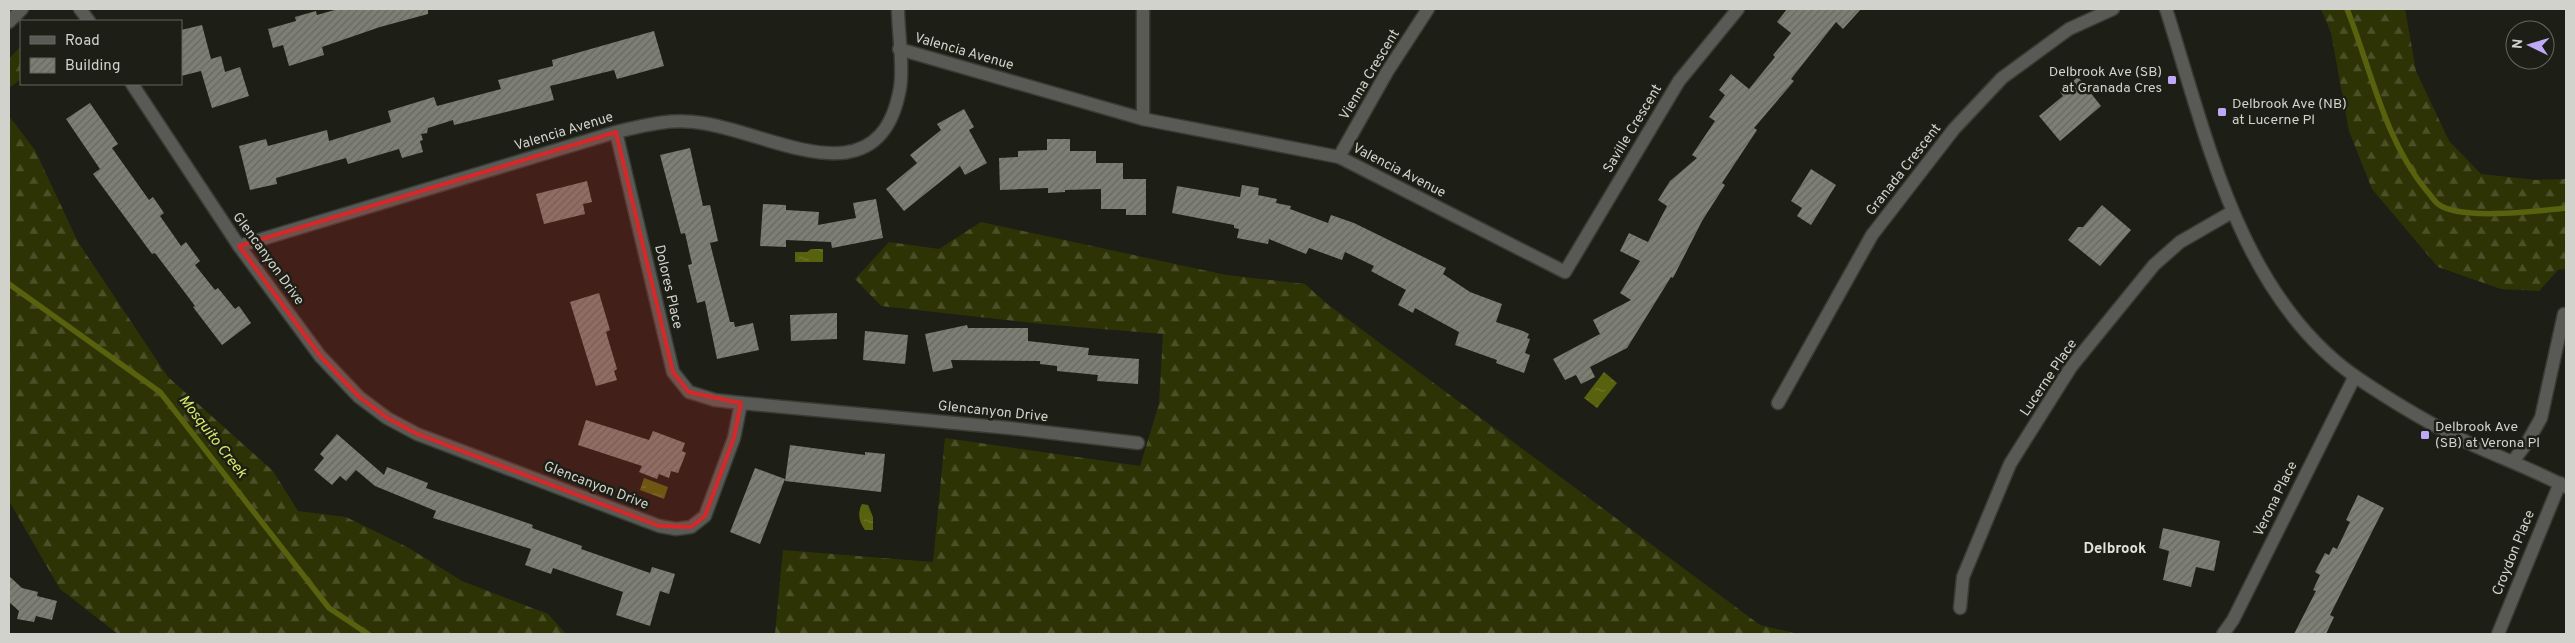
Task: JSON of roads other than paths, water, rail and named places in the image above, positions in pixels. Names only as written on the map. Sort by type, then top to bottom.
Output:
[{"type":"street","points":[[9,22],[22,9]]},
{"type":"street","points":[[80,9],[88,20]]},
{"type":"street","points":[[898,9],[899,48]]},
{"type":"street","points":[[1143,9],[1143,119]]},
{"type":"street","name":"Vienna Crescent","points":[[1339,157],[1387,72],[1428,9]]},
{"type":"street","name":"Saville Crescent","points":[[1565,272],[1679,81],[1738,9]]},
{"type":"street","name":"Granada Crescent","points":[[1778,403],[1872,235],[1954,129],[2002,78],[2069,29],[2113,9]]},
{"type":"street","points":[[2166,9],[2232,212],[2255,260],[2282,302],[2317,344],[2355,376],[2424,419],[2473,445],[2513,461],[2563,485]]},
{"type":"street","name":"Valencia Avenue","points":[[239,246],[616,132],[663,121],[702,123],[839,155],[863,149],[880,137],[893,114],[900,87],[899,48],[1143,119],[1339,157],[1565,272]]},
{"type":"street","name":"Glencanyon Drive","points":[[133,85],[239,246],[320,356],[359,397],[387,418],[417,434],[659,526],[676,529],[691,527],[705,516],[734,438],[741,402],[1009,428],[1138,444]]},
{"type":"street","name":"Dolores Place","points":[[616,132],[672,372],[689,392],[715,400],[741,402]]},
{"type":"street","name":"Lucerne Place","points":[[1960,608],[1963,577],[2010,464],[2071,367],[2154,265],[2180,242],[2232,212]]},
{"type":"street","points":[[2513,461],[2528,443],[2541,418],[2564,314]]},
{"type":"street","name":"Verona Place","points":[[2223,634],[2233,620],[2355,376]]},
{"type":"street","name":"Croydon Place","points":[[2498,634],[2563,485]]},
{"type":"water","points":[[811,249],[823,249],[823,262],[795,262],[795,252],[807,252]]},
{"type":"water","points":[[1604,372],[1617,383],[1597,408],[1584,398]]},
{"type":"water","points":[[644,478],[668,487],[664,499],[640,490]]},
{"type":"water","points":[[862,504],[868,505],[873,517],[873,530],[865,530],[861,524],[859,514]]},
{"type":"waterway","points":[[2347,9],[2380,103],[2399,149],[2426,190],[2438,204],[2449,209],[2481,214],[2519,213],[2566,208]]},
{"type":"waterway","name":"Mosquito Creek","points":[[9,284],[160,392],[329,608],[368,634]]},
{"type":"place","name":"Delbrook Ave (SB) at Granada Cres","points":[[2172,80]]},
{"type":"place","name":"Delbrook Ave (NB) at Lucerne Pl","points":[[2222,112]]},
{"type":"place","name":"Delbrook Ave (SB) at Verona Pl","points":[[2425,435]]},
{"type":"district","name":"Delbrook","points":[[2115,549]]}]
